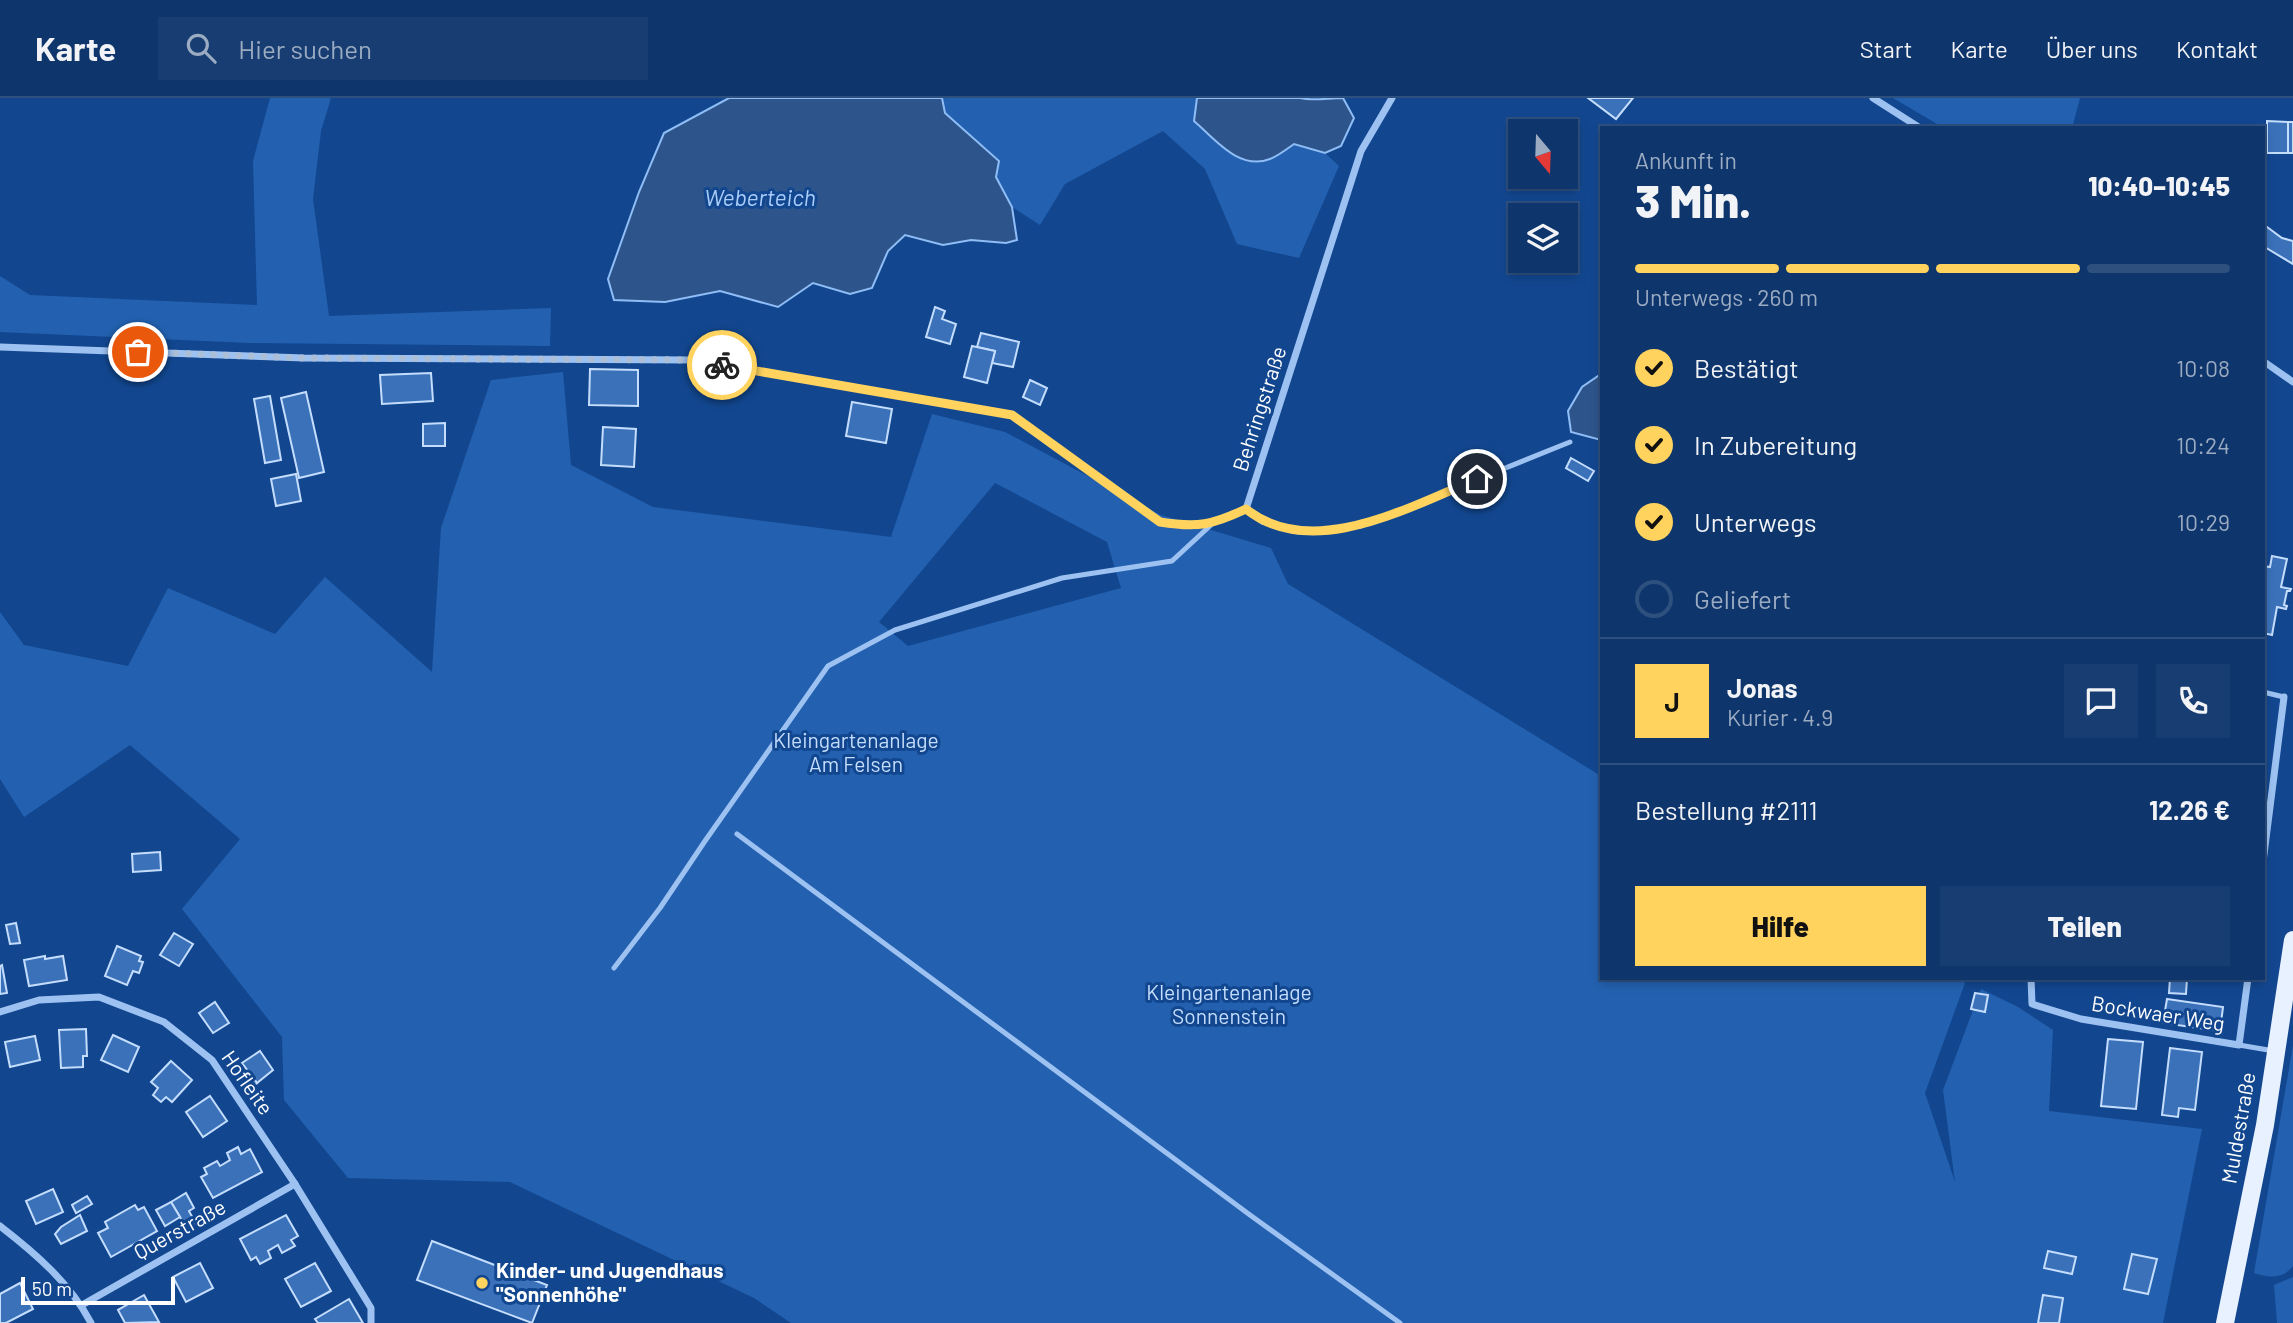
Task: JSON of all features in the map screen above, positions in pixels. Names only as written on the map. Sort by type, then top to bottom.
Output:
[{"type":"main road","name":"Muldestraße","points":[[2225,1323],[2265,1125],[2293,940]]},
{"type":"street","name":"Behringstraße","points":[[1246,509],[1361,151],[1392,98]]},
{"type":"street","points":[[1873,98],[1917,126]]},
{"type":"street","points":[[0,347],[303,358],[694,360],[1012,415],[1160,522],[1177,525],[1212,524],[1246,509]]},
{"type":"street","points":[[2265,362],[2293,382]]},
{"type":"street","points":[[2265,846],[2284,697]]},
{"type":"street","name":"Bockwaer Weg","points":[[2031,980],[2032,1004],[2081,1019],[2149,1032],[2217,1039],[2239,1045],[2248,980]]},
{"type":"street","name":"Hofleite","points":[[0,1012],[39,1000],[99,997],[164,1022],[212,1060],[295,1184],[371,1308],[371,1323]]},
{"type":"street","name":"Querstraße","points":[[82,1305],[295,1184]]},
{"type":"street","points":[[0,1226],[37,1255],[82,1305],[91,1323]]},
{"type":"lane","points":[[1246,509],[1262,522],[1298,532],[1361,526],[1570,442]]},
{"type":"lane","points":[[614,968],[660,908],[828,666],[895,630],[1062,578],[1172,561],[1212,524]]},
{"type":"lane","points":[[2265,692],[2284,697]]},
{"type":"lane","points":[[737,834],[1400,1323]]},
{"type":"lane","points":[[2239,1045],[2276,1051]]},
{"type":"green space","points":[[270,98],[331,98],[321,131],[313,199],[329,316],[551,308],[550,346],[251,343],[0,332],[0,276],[30,295],[257,305],[253,161]]},
{"type":"green space","points":[[942,98],[1197,98],[1194,121],[1238,157],[1259,162],[1270,159],[1294,144],[1325,153],[1339,166],[1299,258],[1237,244],[1205,169],[1163,131],[1065,184],[1040,225],[1012,207],[968,134],[945,113]]},
{"type":"green space","points":[[1893,98],[2080,98],[2073,126],[1941,126]]},
{"type":"green space","points":[[563,372],[571,465],[653,507],[891,537],[932,414],[1005,432],[1161,515],[1271,548],[1288,584],[1600,775],[1600,980],[1958,980],[1965,983],[1925,1093],[1955,1182],[1943,1090],[1981,989],[2018,1007],[2053,1030],[2049,1111],[2202,1129],[2163,1323],[791,1323],[754,1298],[510,1182],[348,1178],[284,1100],[282,1037],[182,909],[240,839],[130,745],[24,817],[0,779],[0,612],[24,645],[128,666],[168,588],[275,634],[325,577],[432,672],[441,528],[491,380]],"holes":[[[995,483],[1107,542],[1121,588],[908,646],[879,622]]]},
{"type":"green space","points":[[2293,1045],[2293,1266],[2280,1275],[2265,1276],[2254,1273]]},
{"type":"green space","points":[[2293,1277],[2293,1323],[2277,1323],[2274,1285]]},
{"type":"water","name":"Weberteich","points":[[729,98],[942,98],[945,113],[999,161],[996,177],[1012,207],[1017,240],[1006,243],[971,240],[943,245],[905,235],[888,251],[872,288],[850,294],[813,283],[778,307],[720,291],[665,302],[614,300],[608,279],[639,192],[664,133]]},
{"type":"water","points":[[1197,98],[1343,98],[1354,118],[1341,146],[1325,153],[1294,144],[1270,159],[1248,161],[1228,151],[1194,121]]},
{"type":"water","points":[[1600,375],[1600,440],[1571,432],[1568,411],[1582,387]]},
{"type":"building","points":[[1588,98],[1633,98],[1616,119]]},
{"type":"building","points":[[2267,121],[2288,122],[2288,153],[2267,153]]},
{"type":"building","points":[[2288,122],[2293,122],[2293,153],[2288,153]]},
{"type":"building","points":[[2265,225],[2282,238],[2293,241],[2293,264],[2265,247]]},
{"type":"building","points":[[935,307],[945,311],[942,319],[956,324],[950,344],[926,337]]},
{"type":"building","points":[[981,333],[1019,342],[1013,367],[992,363],[995,351],[977,347]]},
{"type":"building","points":[[972,346],[995,351],[987,383],[964,377]]},
{"type":"building","points":[[590,369],[638,370],[638,406],[589,405]]},
{"type":"building","points":[[431,373],[433,401],[382,404],[380,375]]},
{"type":"building","points":[[1030,380],[1047,388],[1040,405],[1023,397]]},
{"type":"building","points":[[306,392],[324,472],[299,478],[281,398]]},
{"type":"building","points":[[270,396],[281,460],[265,463],[254,399]]},
{"type":"building","points":[[852,402],[892,409],[886,443],[846,436]]},
{"type":"building","points":[[445,423],[445,446],[423,446],[423,424]]},
{"type":"building","points":[[603,427],[636,429],[634,467],[601,465]]},
{"type":"building","points":[[1571,458],[1594,471],[1588,481],[1566,468]]},
{"type":"building","points":[[296,474],[301,501],[276,506],[271,479]]},
{"type":"building","points":[[2272,556],[2287,559],[2281,587],[2291,589],[2287,591],[2284,605],[2287,606],[2286,609],[2277,607],[2272,635],[2265,633],[2265,566],[2270,567]]},
{"type":"building","points":[[160,852],[161,870],[133,872],[132,854]]},
{"type":"building","points":[[16,923],[20,943],[10,944],[6,925]]},
{"type":"building","points":[[174,933],[193,944],[179,966],[160,955]]},
{"type":"building","points":[[117,946],[141,956],[139,961],[143,962],[139,973],[133,971],[127,985],[105,976]]},
{"type":"building","points":[[45,956],[45,959],[63,956],[67,980],[29,986],[24,960]]},
{"type":"building","points":[[2,965],[7,993],[0,994],[0,966]]},
{"type":"building","points":[[2170,980],[2187,980],[2186,994],[2169,993]]},
{"type":"building","points":[[1975,993],[1988,995],[1985,1012],[1971,1009]]},
{"type":"building","points":[[2167,999],[2223,1007],[2220,1031],[2163,1023]]},
{"type":"building","points":[[215,1002],[229,1023],[213,1033],[199,1013]]},
{"type":"building","points":[[86,1029],[87,1056],[83,1056],[83,1067],[61,1068],[59,1030]]},
{"type":"building","points":[[113,1035],[139,1047],[128,1072],[101,1060]]},
{"type":"building","points":[[35,1036],[40,1060],[10,1067],[5,1042]]},
{"type":"building","points":[[2108,1039],[2143,1042],[2136,1109],[2101,1106]]},
{"type":"building","points":[[2170,1048],[2202,1052],[2195,1110],[2179,1108],[2178,1117],[2162,1115]]},
{"type":"building","points":[[260,1051],[273,1070],[257,1083],[242,1063]]},
{"type":"building","points":[[171,1061],[192,1080],[172,1102],[166,1097],[161,1102],[153,1095],[158,1088],[151,1082]]},
{"type":"building","points":[[249,1073],[257,1083],[246,1092],[237,1081]]},
{"type":"building","points":[[210,1096],[227,1121],[203,1137],[186,1112]]},
{"type":"building","points":[[238,1147],[241,1154],[250,1149],[262,1172],[213,1198],[201,1177],[207,1174],[204,1168],[217,1161],[220,1166],[230,1160],[227,1153]]},
{"type":"building","points":[[53,1189],[63,1212],[36,1224],[26,1201]]},
{"type":"building","points":[[186,1193],[194,1208],[189,1211],[196,1224],[187,1229],[171,1202]]},
{"type":"building","points":[[87,1196],[92,1204],[76,1213],[72,1205]]},
{"type":"building","points":[[171,1202],[180,1217],[165,1226],[156,1210]]},
{"type":"building","points":[[135,1205],[138,1210],[144,1207],[157,1231],[111,1257],[98,1233],[108,1228],[105,1222]]},
{"type":"building","points":[[80,1215],[87,1231],[61,1244],[55,1234]]},
{"type":"building","points":[[286,1215],[298,1236],[291,1240],[295,1246],[282,1253],[278,1245],[268,1251],[271,1258],[260,1264],[256,1257],[251,1260],[240,1239]]},
{"type":"building","name":"Kinder- und Jugendhaus \"Sonnenhöhe\"","points":[[432,1241],[547,1285],[532,1323],[417,1280]]},
{"type":"building","points":[[2048,1251],[2076,1257],[2072,1274],[2044,1268]]},
{"type":"building","points":[[2132,1254],[2157,1259],[2148,1294],[2124,1289]]},
{"type":"building","points":[[200,1263],[213,1288],[186,1302],[173,1277]]},
{"type":"building","points":[[315,1263],[331,1291],[301,1307],[285,1279]]},
{"type":"building","points":[[20,1283],[33,1309],[6,1323],[0,1323],[0,1294]]},
{"type":"building","points":[[144,1295],[159,1322],[125,1323],[118,1310]]},
{"type":"building","points":[[2043,1295],[2063,1298],[2059,1323],[2038,1323]]},
{"type":"building","points":[[349,1299],[363,1323],[318,1323],[315,1319]]},
{"type":"way so far","points":[[138,352],[303,358],[694,360],[722,365]]},
{"type":"place","name":"Kinder- und Jugendhaus \"Sonnenhöhe\"","points":[[482,1283]]},
{"type":"route","points":[[722,365],[1012,415],[1160,522],[1177,525],[1212,524],[1246,509],[1262,522],[1298,532],[1361,526],[1477,479]]},
{"type":"park label","name":"Kleingartenanlage Am Felsen","points":[[856,753]]},
{"type":"park label","name":"Kleingartenanlage Sonnenstein","points":[[1229,1005]]}]
